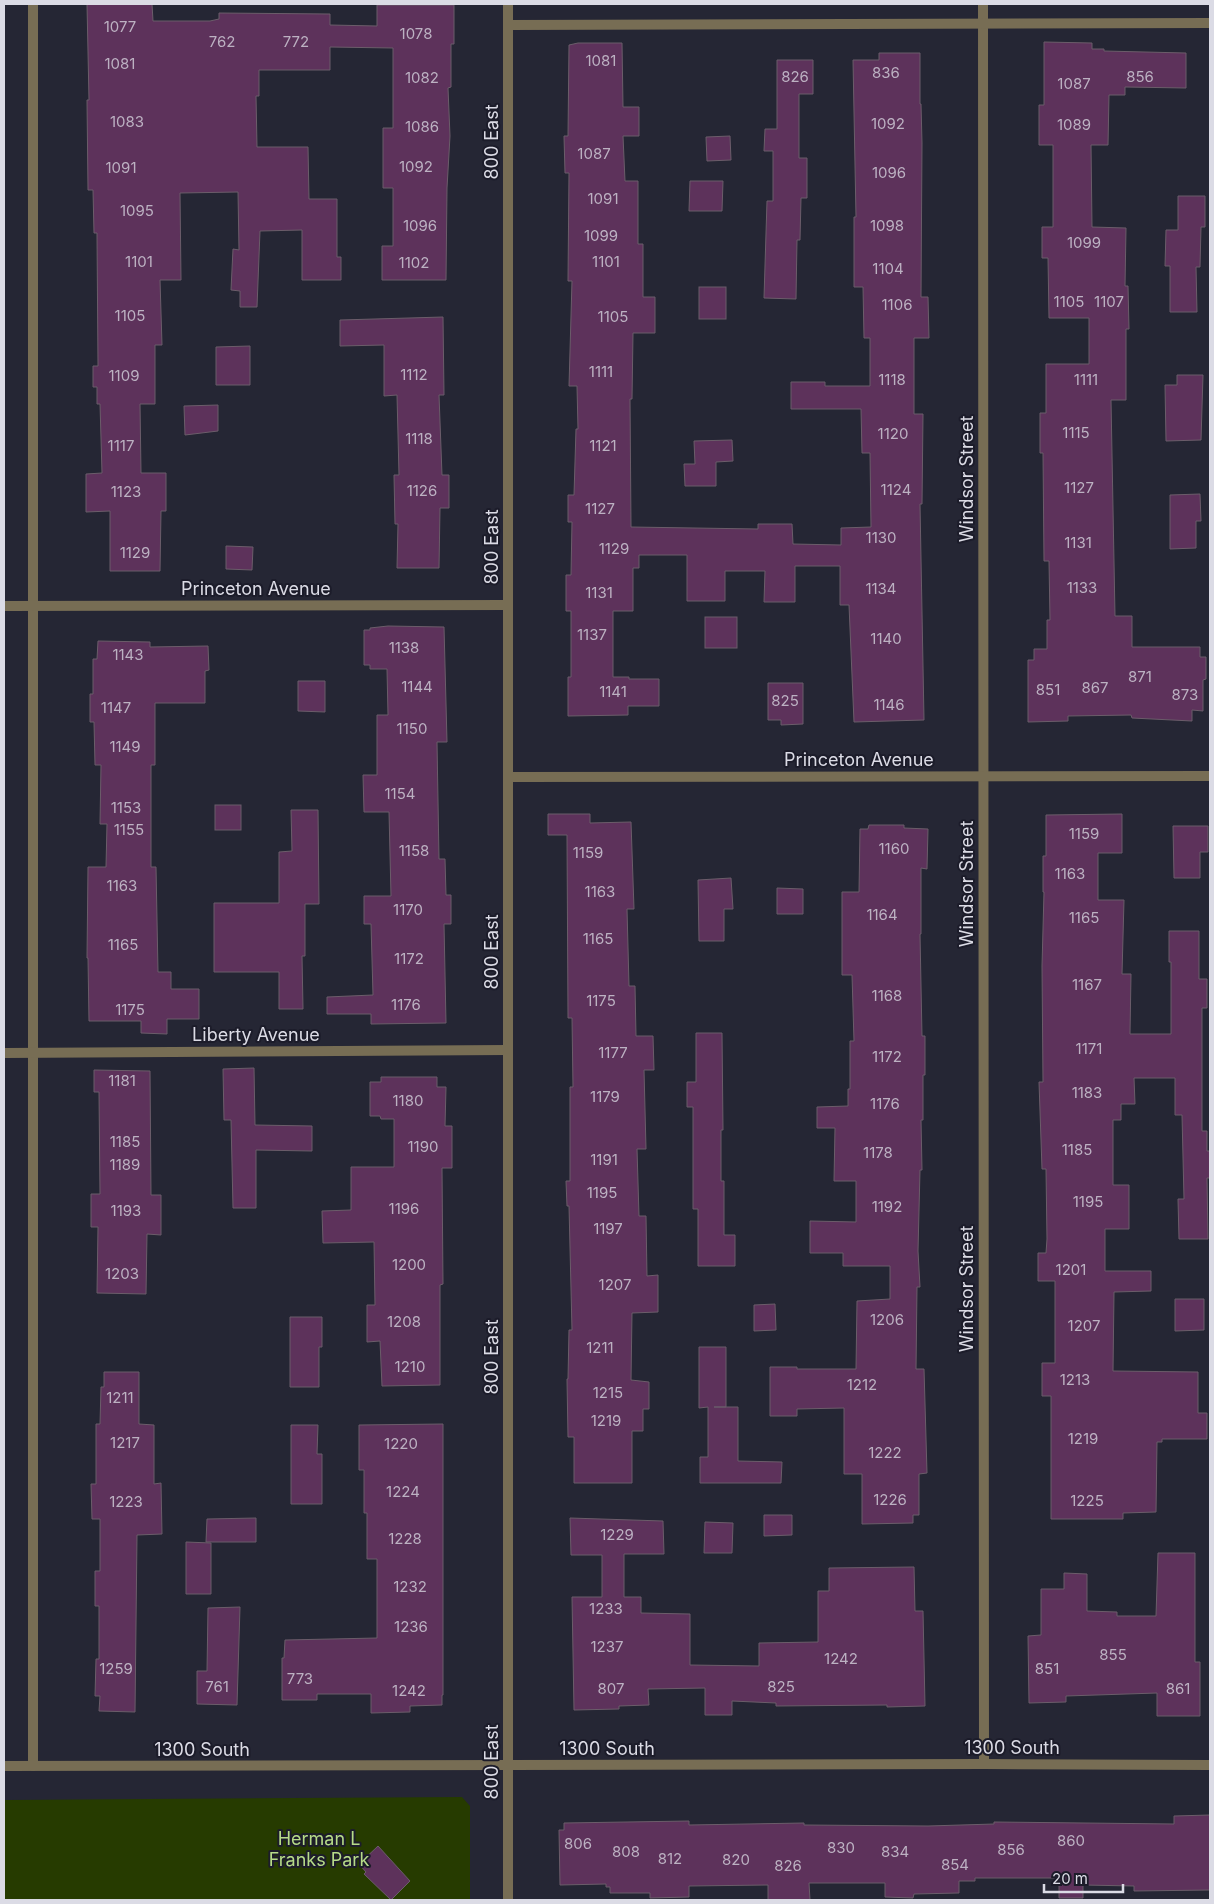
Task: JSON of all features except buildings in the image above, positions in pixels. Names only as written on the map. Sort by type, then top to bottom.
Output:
[{"type":"street","points":[[33,4],[33,1766]]},
{"type":"street","name":"800 East","points":[[508,4],[508,1900]]},
{"type":"street","name":"Windsor Street","points":[[983,4],[984,1764]]},
{"type":"street","points":[[508,26],[1210,23]]},
{"type":"street","name":"Princeton Avenue","points":[[4,606],[508,605]]},
{"type":"street","name":"Princeton Avenue","points":[[508,777],[1210,776]]},
{"type":"street","name":"Liberty Avenue","points":[[4,1053],[508,1050]]},
{"type":"street","name":"1300 South","points":[[4,1766],[1210,1765]]},
{"type":"green space","name":"Herman L Franks Park","points":[[462,1797],[470,1806],[470,1900],[4,1900],[4,1800]]}]
